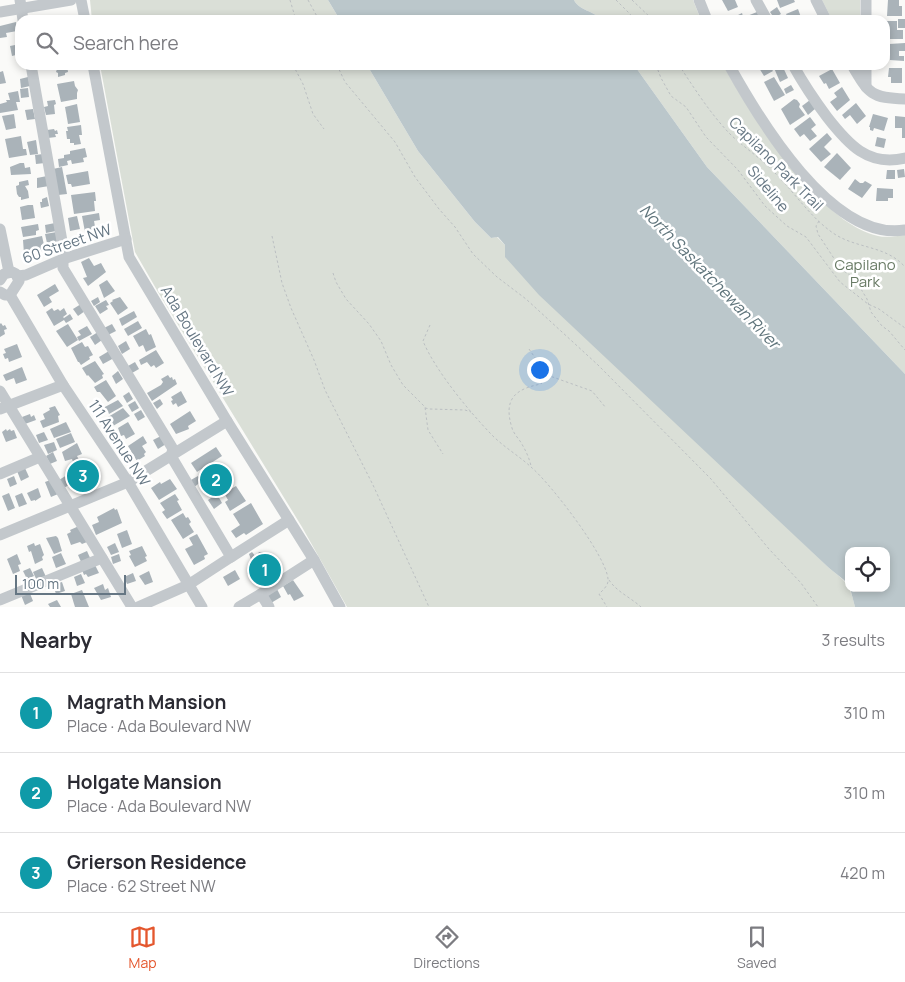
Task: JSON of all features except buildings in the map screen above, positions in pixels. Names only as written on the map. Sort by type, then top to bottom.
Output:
[{"type":"street","points":[[0,12],[20,4],[71,0]]},
{"type":"street","points":[[81,0],[84,15]]},
{"type":"street","points":[[699,0],[705,15]]},
{"type":"street","points":[[756,0],[764,15]]},
{"type":"street","points":[[816,0],[824,15]]},
{"type":"street","points":[[866,0],[866,15]]},
{"type":"street","points":[[32,70],[63,247],[63,268],[173,449],[171,456],[231,557]]},
{"type":"street","name":"Ada Boulevard NW","points":[[94,70],[129,258],[314,560],[340,607]]},
{"type":"street","points":[[732,70],[754,108],[780,146],[819,190],[846,214],[861,224],[887,231],[905,230]]},
{"type":"street","points":[[796,70],[810,92],[848,142],[870,156],[888,160],[905,158]]},
{"type":"street","points":[[855,70],[870,93],[877,97],[905,99]]},
{"type":"street","points":[[866,70],[866,87]]},
{"type":"street","points":[[0,229],[2,246],[18,284],[5,294]]},
{"type":"street","name":"60 Street NW","points":[[13,274],[26,275],[62,260],[126,239]]},
{"type":"street","points":[[0,280],[4,274],[13,274]]},
{"type":"street","name":"111 Avenue NW","points":[[5,294],[128,482],[202,607]]},
{"type":"street","points":[[4,408],[63,385]]},
{"type":"street","points":[[0,391],[4,408],[40,457],[71,505],[132,607]]},
{"type":"street","points":[[0,535],[128,482],[228,421]]},
{"type":"street","points":[[0,474],[40,457]]},
{"type":"street","points":[[138,607],[188,585],[289,520]]},
{"type":"street","points":[[0,600],[102,558]]},
{"type":"street","points":[[239,607],[314,560]]},
{"type":"street","points":[[261,594],[269,607]]},
{"type":"path","points":[[290,0],[294,15]]},
{"type":"path","points":[[308,0],[316,15]]},
{"type":"path","points":[[616,0],[631,15]]},
{"type":"path","points":[[632,0],[648,15]]},
{"type":"path","points":[[296,70],[303,84],[313,114],[324,130]]},
{"type":"path","points":[[339,70],[345,82],[395,142],[415,177],[455,227],[473,254],[497,277],[526,299],[598,365],[712,479],[768,549],[801,583],[818,607]]},
{"type":"path","name":"Sideline","points":[[658,70],[671,96],[686,107],[706,137],[738,170],[762,202],[782,222],[806,237],[840,282],[868,304],[879,309],[905,328]]},
{"type":"path","name":"Capilano Park Trail","points":[[682,70],[729,133],[775,172],[818,221],[843,239],[891,255],[905,267]]},
{"type":"path","points":[[818,221],[816,226],[818,234],[841,268],[855,279],[871,312],[905,350]]},
{"type":"path","points":[[272,236],[282,283],[325,390],[373,486],[429,607]]},
{"type":"path","points":[[333,273],[346,299],[369,324],[382,342],[403,385],[430,410],[465,410],[471,412]]},
{"type":"path","points":[[430,325],[423,341],[426,348],[471,412],[492,435],[532,467],[570,511],[604,564],[608,580],[614,588],[630,597],[641,607]]},
{"type":"path","points":[[530,349],[547,375],[592,391],[606,408]]},
{"type":"path","points":[[532,467],[529,457],[512,429],[509,411],[510,401],[520,389],[541,384],[547,375]]},
{"type":"path","points":[[425,407],[428,430],[443,454]]},
{"type":"path","points":[[606,607],[599,594],[606,588],[608,580]]},
{"type":"green space","points":[[90,0],[328,0],[337,15],[92,15]]},
{"type":"green space","points":[[574,0],[693,0],[699,15],[596,15],[576,4]]},
{"type":"green space","points":[[822,0],[860,0],[860,15],[830,15]]},
{"type":"green space","points":[[101,70],[370,70],[418,151],[475,222],[491,238],[497,237],[505,245],[505,256],[844,581],[845,592],[850,592],[855,607],[347,607],[302,527],[135,252]]},
{"type":"green space","name":"Capilano Park","points":[[638,70],[726,70],[776,149],[802,180],[836,214],[852,225],[878,236],[892,237],[905,235],[905,374],[707,167]]},
{"type":"water","points":[[328,0],[574,0],[576,4],[596,15],[337,15]]},
{"type":"water","name":"North Saskatchewan River","points":[[370,70],[638,70],[707,167],[905,374],[905,607],[855,607],[851,592],[890,592],[890,547],[845,547],[845,581],[539,295],[505,257],[505,245],[498,237],[491,238],[475,222],[418,151]]},
{"type":"place","name":"Grierson Residence","points":[[83,476]]},
{"type":"place","name":"Holgate Mansion","points":[[216,480]]},
{"type":"place","name":"Magrath Mansion","points":[[265,570]]}]
